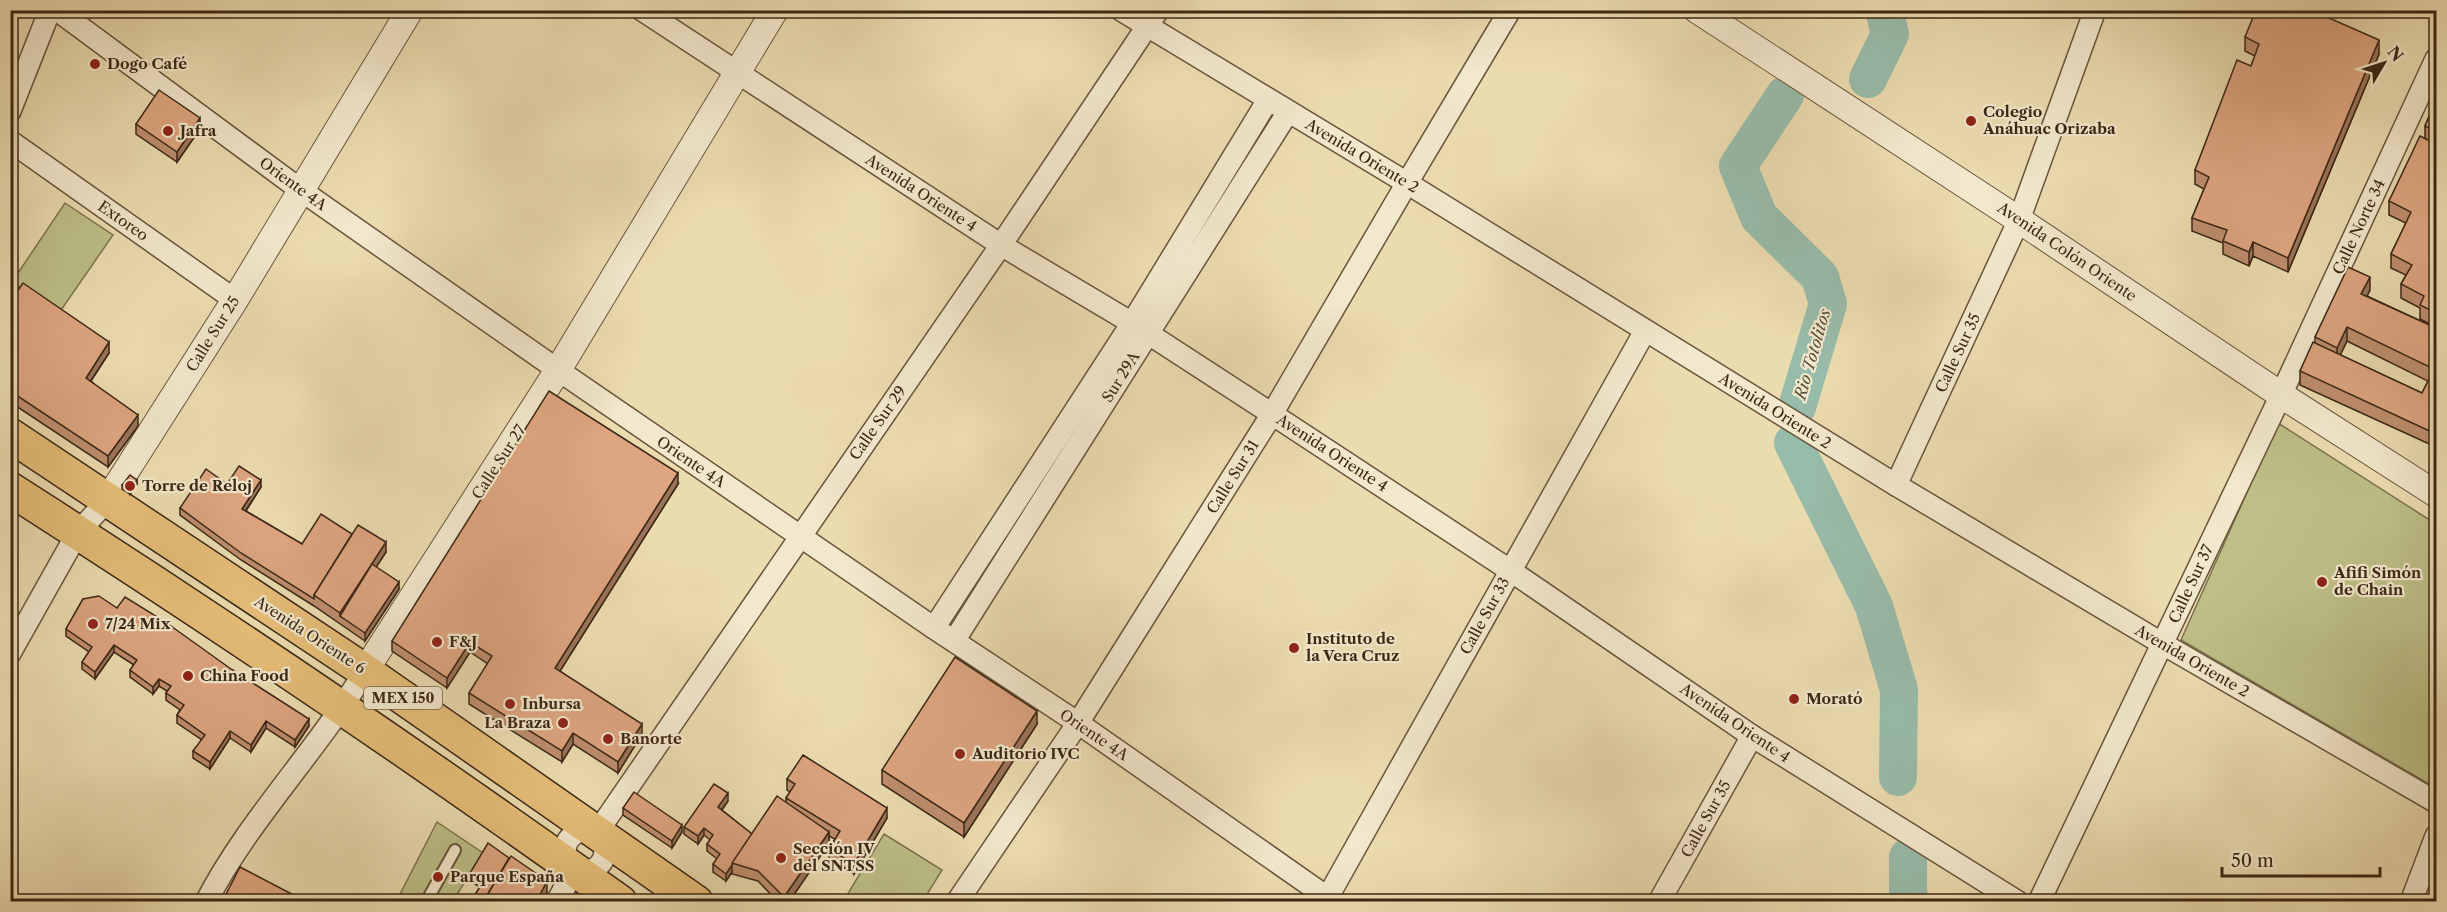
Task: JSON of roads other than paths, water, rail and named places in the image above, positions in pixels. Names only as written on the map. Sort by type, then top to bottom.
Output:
[{"type":"main road","name":"Avenida Oriente 6","points":[[10,435],[365,671],[696,902]]},
{"type":"main road","points":[[10,466],[62,501],[107,501]]},
{"type":"main road","name":"MEX 150","points":[[10,489],[343,707],[620,902]]},
{"type":"main road","points":[[78,532],[122,530],[191,570],[212,570]]},
{"type":"street","points":[[10,111],[19,65],[50,10]]},
{"type":"street","name":"Oriente 4A","points":[[57,10],[302,191],[934,628],[1078,723],[1329,900]]},
{"type":"street","name":"Calle Sur 25","points":[[10,653],[78,532],[107,501],[235,300],[410,10]]},
{"type":"street","name":"Avenida Oriente 4","points":[[642,10],[1001,245],[1141,328],[1511,571],[1752,736],[2018,902]]},
{"type":"street","name":"Calle Sur 27","points":[[206,902],[226,863],[343,707],[558,370],[775,10]]},
{"type":"street","name":"Avenida Oriente 2","points":[[1120,10],[1152,19],[1268,100],[1407,183],[1896,485],[2163,644],[2436,802]]},
{"type":"street","name":"Calle Sur 31","points":[[957,902],[1078,723],[1272,414],[1510,10]]},
{"type":"street","name":"Avenida Colón Oriente","points":[[1697,10],[2019,220],[2281,395],[2436,494]]},
{"type":"street","name":"Calle Sur 35","points":[[1896,485],[2019,220],[2095,10]]},
{"type":"street","name":"Calle Sur 29","points":[[596,834],[1001,245],[1152,19]]},
{"type":"street","name":"Calle Norte 34","points":[[2281,395],[2436,59]]},
{"type":"street","name":"Sur 29A","points":[[954,641],[1141,328],[1268,100]]},
{"type":"street","name":"Sur 29A","points":[[934,628],[1288,112]]},
{"type":"street","name":"Extoreo","points":[[10,141],[235,300]]},
{"type":"street","name":"Calle Sur 33","points":[[1329,900],[1645,331]]},
{"type":"street","name":"Calle Sur 37","points":[[2039,902],[2281,395]]},
{"type":"street","name":"Calle Sur 35","points":[[1659,902],[1752,736]]},
{"type":"street","points":[[574,832],[596,834],[605,850],[603,863],[595,870],[574,870],[564,850],[564,843],[574,832]]},
{"type":"street","points":[[2411,902],[2436,836]]},
{"type":"street","points":[[557,902],[574,870]]},
{"type":"lane","points":[[426,902],[455,850]]},
{"type":"waterway","name":"Rio Totolitos","points":[[1868,79],[1890,34],[1884,10]]},
{"type":"waterway","name":"Rio Totolitos","points":[[1785,95],[1738,166],[1759,217],[1820,277],[1828,304],[1797,407]]},
{"type":"waterway","name":"Rio Totolitos","points":[[1793,443],[1874,606],[1899,690],[1898,777]]},
{"type":"waterway","name":"Rio Totolitos","points":[[1908,857],[1910,902]]},
{"type":"place","name":"Dogo Café","points":[[95,64]]},
{"type":"place","name":"Colegio Anáhuac Orizaba","points":[[1971,121]]},
{"type":"place","name":"Jafra","points":[[168,131]]},
{"type":"place","name":"Torre de Reloj","points":[[130,486]]},
{"type":"place","name":"Afifi Simón de Chain","points":[[2322,582]]},
{"type":"place","name":"7/24 Mix","points":[[93,624]]},
{"type":"place","name":"F&J","points":[[437,642]]},
{"type":"place","name":"Instituto de la Vera Cruz","points":[[1294,648]]},
{"type":"place","name":"China Food","points":[[188,676]]},
{"type":"place","name":"Morató","points":[[1794,699]]},
{"type":"place","name":"Inbursa","points":[[510,704]]},
{"type":"place","name":"La Braza","points":[[563,723]]},
{"type":"place","name":"Banorte","points":[[608,739]]},
{"type":"place","name":"Auditorio IVC","points":[[960,754]]},
{"type":"place","name":"Sección IV del SNTSS","points":[[781,858]]},
{"type":"place","name":"Parque España","points":[[438,877]]}]
